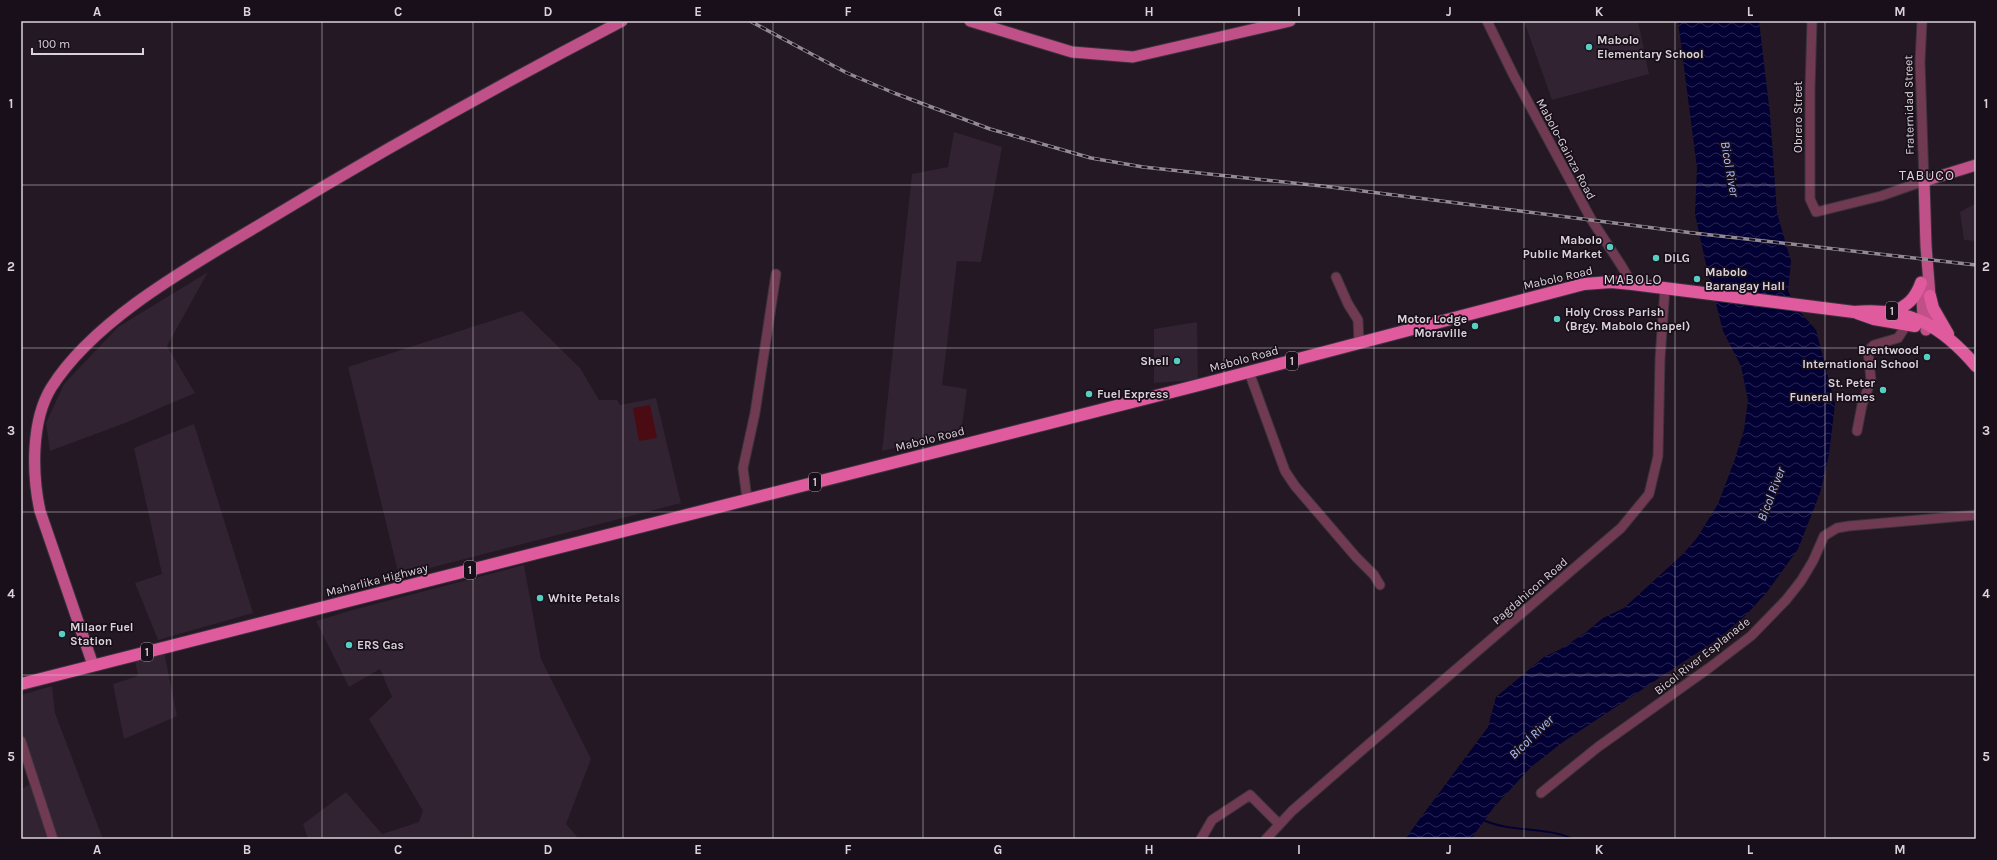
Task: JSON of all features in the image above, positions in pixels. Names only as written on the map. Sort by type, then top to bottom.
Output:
[{"type":"highway","name":"Mabolo Road","points":[[743,500],[1250,372],[1584,284],[1610,282],[1854,312],[1874,310],[1893,312],[1925,326]]},
{"type":"highway","points":[[1893,312],[1913,300],[1921,283]]},
{"type":"highway","points":[[1930,296],[1933,308],[1956,344]]},
{"type":"highway","name":"Mabolo Road","points":[[1854,312],[1874,319],[1925,326]]},
{"type":"highway","name":"1","points":[[1925,326],[1939,330],[1956,344],[1976,367]]},
{"type":"highway","name":"1","points":[[1925,326],[1959,358],[1976,367]]},
{"type":"highway","name":"Maharlika Highway","points":[[21,684],[743,500]]},
{"type":"main road","points":[[93,665],[40,511],[36,487],[34,456],[41,414],[50,389],[68,366],[107,326],[181,272],[356,167],[528,70],[622,21]]},
{"type":"main road","points":[[970,21],[1072,52],[1133,57],[1290,21]]},
{"type":"main road","points":[[1924,181],[1976,165]]},
{"type":"main road","name":"Fraternidad Street","points":[[1924,181],[1927,260],[1921,283],[1925,326]]},
{"type":"main road","points":[[1925,326],[1930,296],[1927,260]]},
{"type":"street","name":"Mabolo-Gainza Road","points":[[1487,21],[1517,83],[1591,219],[1621,264],[1632,284]]},
{"type":"street","name":"Obrero Street","points":[[1812,21],[1810,89],[1810,199],[1816,212],[1881,196],[1924,181]]},
{"type":"street","name":"Fraternidad Street","points":[[1922,21],[1920,62],[1924,181]]},
{"type":"street","points":[[743,500],[743,468],[755,413],[776,274]]},
{"type":"street","points":[[1336,277],[1348,304],[1358,320],[1359,343]]},
{"type":"street","name":"Pagdahicon Road","points":[[1266,839],[1279,824],[1369,744],[1621,528],[1649,494],[1658,456],[1660,359],[1665,288]]},
{"type":"street","points":[[1857,431],[1862,405],[1871,380],[1868,351],[1874,345],[1898,338],[1907,324]]},
{"type":"street","points":[[1250,372],[1285,471],[1295,486],[1356,557],[1374,575],[1380,585]]},
{"type":"street","name":"Bicol River Esplanade","points":[[1541,793],[1586,756],[1751,636],[1786,600],[1801,581],[1813,561],[1824,536],[1830,531],[1849,526],[1976,515]]},
{"type":"street","points":[[21,741],[53,839]]},
{"type":"street","points":[[1201,839],[1212,820],[1250,795],[1279,824]]},
{"type":"shaded area","name":"Mabolo Elementary School","points":[[1524,21],[1638,21],[1649,74],[1552,100]]},
{"type":"shaded area","points":[[954,132],[1002,147],[981,262],[957,261],[942,385],[967,389],[961,433],[882,451],[912,174],[948,167]]},
{"type":"shaded area","points":[[1976,203],[1976,241],[1964,240],[1960,212]]},
{"type":"shaded area","points":[[208,272],[167,346],[195,393],[125,423],[50,451],[46,423],[64,384],[118,327]]},
{"type":"shaded area","points":[[522,311],[580,368],[599,400],[617,400],[620,405],[656,398],[681,503],[399,576],[348,367]]},
{"type":"shaded area","points":[[1197,322],[1198,380],[1154,383],[1154,329]]},
{"type":"shaded area","points":[[650,405],[657,438],[639,441],[633,408]]},
{"type":"shaded area","points":[[194,424],[253,613],[158,640],[135,583],[162,574],[134,448]]},
{"type":"shaded area","points":[[524,565],[541,659],[591,759],[566,824],[579,839],[308,839],[303,824],[346,792],[382,834],[419,822],[423,811],[369,719],[392,697],[380,669],[349,687],[316,621]]},
{"type":"shaded area","points":[[164,652],[177,716],[124,739],[113,684],[138,676],[135,660]]},
{"type":"shaded area","points":[[52,686],[55,713],[103,839],[21,839],[21,789],[31,784],[21,750],[21,695]]},
{"type":"water","name":"Bicol River","points":[[1678,21],[1759,21],[1770,114],[1777,213],[1791,261],[1788,291],[1801,313],[1816,330],[1835,404],[1829,454],[1820,493],[1798,549],[1767,592],[1745,616],[1718,639],[1563,742],[1531,767],[1494,807],[1471,839],[1405,839],[1488,727],[1496,697],[1544,657],[1559,650],[1585,633],[1603,618],[1624,608],[1682,555],[1697,538],[1718,504],[1735,459],[1744,430],[1748,400],[1741,366],[1723,331],[1695,214],[1697,168]]},
{"type":"waterway","points":[[1483,820],[1505,827],[1551,832],[1573,839]]},
{"type":"railway","points":[[750,21],[847,73],[894,93],[990,129],[1091,158],[1143,167],[1331,187],[1693,233],[1976,265]]},
{"type":"place","name":"Mabolo Elementary School","points":[[1589,47]]},
{"type":"place","name":"Mabolo Public Market","points":[[1610,247]]},
{"type":"place","name":"DILG","points":[[1656,258]]},
{"type":"place","name":"Mabolo Barangay Hall","points":[[1697,279]]},
{"type":"place","name":"Holy Cross Parish (Brgy. Mabolo Chapel)","points":[[1557,319]]},
{"type":"place","name":"Motor Lodge Moraville","points":[[1475,326]]},
{"type":"place","name":"Brentwood International School","points":[[1927,357]]},
{"type":"place","name":"Shell","points":[[1177,361]]},
{"type":"place","name":"St. Peter Funeral Homes","points":[[1883,390]]},
{"type":"place","name":"Fuel Express","points":[[1089,394]]},
{"type":"place","name":"White Petals","points":[[540,598]]},
{"type":"place","name":"Milaor Fuel Station","points":[[62,634]]},
{"type":"place","name":"ERS Gas","points":[[349,645]]},
{"type":"district","name":"TABUCO","points":[[1927,175]]},
{"type":"district","name":"MABOLO","points":[[1633,279]]}]
